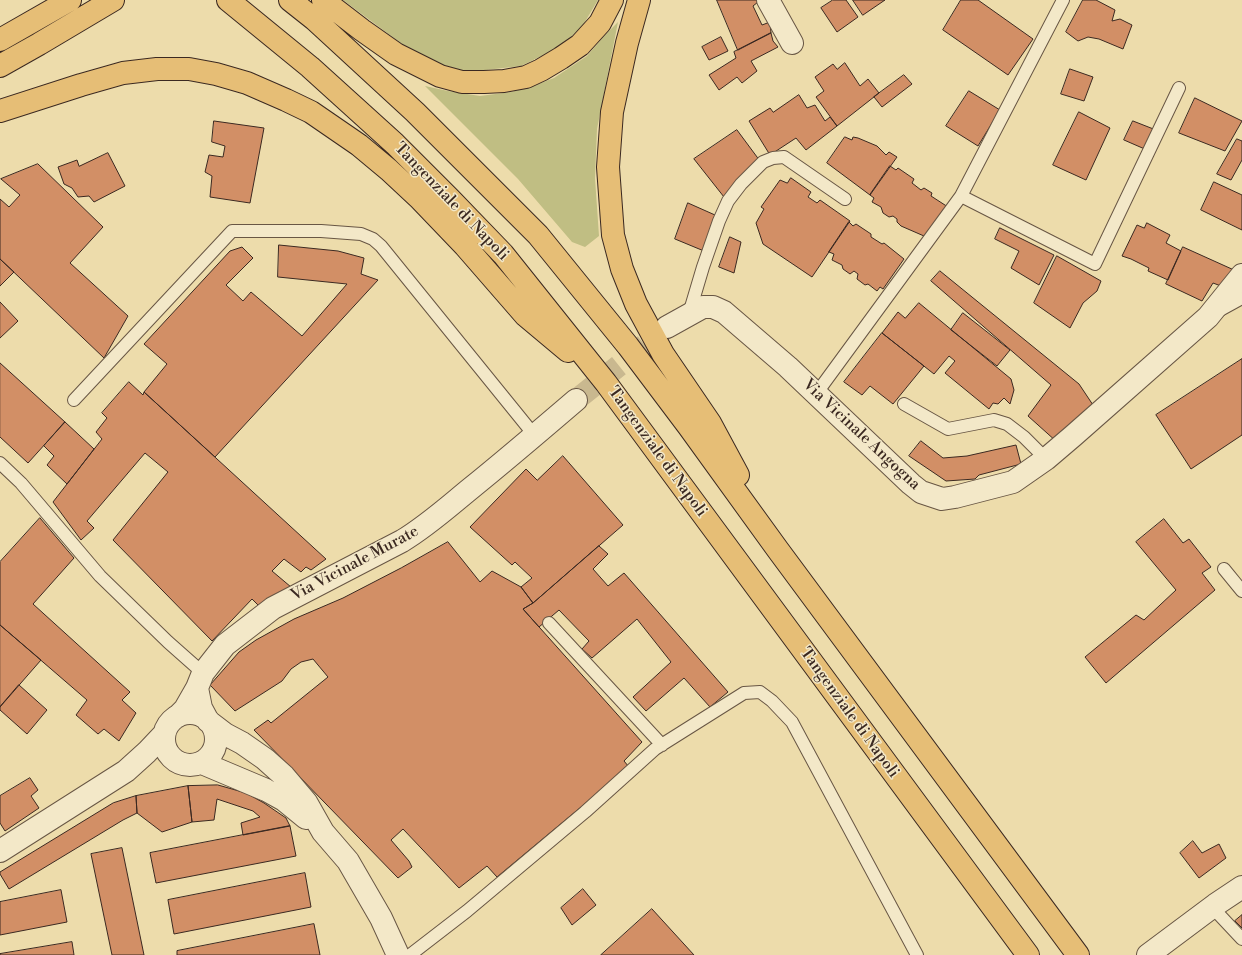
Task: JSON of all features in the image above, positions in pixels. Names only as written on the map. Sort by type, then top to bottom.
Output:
[{"type":"highway","points":[[0,40],[70,0]]},
{"type":"highway","name":"Tangenziale di Napoli","points":[[228,0],[316,72],[395,144],[503,254],[606,383],[1028,955]]},
{"type":"highway","points":[[290,0],[314,19],[415,112],[538,235],[628,346],[689,427],[778,550],[1078,955]]},
{"type":"highway","points":[[323,0],[396,54],[440,76],[462,82],[484,82],[504,81],[526,77],[561,58],[580,45],[600,23],[612,0]]},
{"type":"highway","points":[[639,0],[627,43],[612,112],[608,167],[613,235],[622,270],[636,304],[663,354],[710,423],[778,550]]},
{"type":"highway","points":[[0,66],[105,4]]},
{"type":"highway","points":[[0,111],[123,73],[157,68],[189,69],[216,74],[247,83],[286,100],[311,112],[359,145],[389,170],[419,198],[465,246],[525,315],[606,383]]},
{"type":"street","points":[[768,0],[792,43]]},
{"type":"street","name":"Via Vicinale Angogna","points":[[667,328],[703,307],[713,307],[724,312],[788,368],[911,484],[921,492],[942,499],[1013,482],[1046,459],[1208,317],[1242,275]]},
{"type":"street","name":"Via Vicinale Murate","points":[[178,716],[185,709],[200,681],[226,645],[274,608],[419,531],[535,436],[576,400]]},
{"type":"street","points":[[164,734],[166,750],[176,762],[193,766],[202,763],[210,757],[216,739],[214,729],[201,708],[200,681]]},
{"type":"street","points":[[0,851],[126,771],[148,752],[164,734],[169,723],[178,716],[194,713],[202,716],[225,734],[242,743],[265,759],[284,776],[306,802],[323,832],[351,867],[393,942],[398,955]]},
{"type":"street","points":[[126,771],[176,762]]},
{"type":"street","points":[[202,763],[266,790],[284,800],[323,832]]},
{"type":"street","points":[[1148,955],[1212,907],[1242,887]]},
{"type":"lane","points":[[816,394],[961,196],[1063,0]]},
{"type":"lane","points":[[961,196],[1095,264],[1179,88]]},
{"type":"lane","points":[[690,314],[703,267],[728,201],[741,184],[763,162],[773,158],[784,157],[844,199]]},
{"type":"lane","points":[[74,400],[232,231],[329,232],[361,234],[377,242],[535,436]]},
{"type":"lane","points":[[1208,317],[1242,288]]},
{"type":"lane","points":[[1208,317],[1242,298]]},
{"type":"lane","points":[[904,404],[948,429],[994,420],[1007,424],[1024,437],[1046,459]]},
{"type":"lane","points":[[0,463],[21,483],[100,576],[168,642],[200,681]]},
{"type":"lane","points":[[1224,569],[1242,591]]},
{"type":"lane","points":[[549,622],[662,745]]},
{"type":"lane","points":[[410,955],[478,901],[585,812],[655,749],[744,693],[760,692],[772,701],[792,722],[917,955]]},
{"type":"lane","points":[[1212,907],[1242,939]]},
{"type":"shaded area","points":[[343,0],[598,0],[583,25],[562,46],[521,66],[468,72],[422,59]]},
{"type":"shaded area","points":[[618,22],[597,129],[595,178],[599,236],[585,247],[572,242],[518,179],[425,86],[480,96],[511,92],[533,86],[554,78],[587,56]]},
{"type":"building","points":[[717,0],[757,0],[758,2],[753,6],[762,25],[770,22],[771,33],[738,50]]},
{"type":"building","points":[[833,0],[846,0],[858,17],[837,32],[821,8]]},
{"type":"building","points":[[853,0],[885,0],[863,15]]},
{"type":"building","points":[[961,0],[978,0],[1033,39],[1008,75],[943,30]]},
{"type":"building","points":[[1083,0],[1096,0],[1115,10],[1112,21],[1120,19],[1132,25],[1123,49],[1099,39],[1088,37],[1078,41],[1066,32]]},
{"type":"building","points":[[771,33],[773,41],[778,47],[751,61],[757,71],[742,83],[737,77],[719,90],[709,75],[736,58],[734,52]]},
{"type":"building","points":[[721,37],[728,51],[709,60],[702,47]]},
{"type":"building","points":[[845,63],[860,86],[868,79],[879,93],[837,126],[816,97],[824,91],[815,77],[833,64],[837,69]]},
{"type":"building","points":[[1070,69],[1093,77],[1084,101],[1061,94]]},
{"type":"building","points":[[904,75],[912,84],[882,107],[874,97]]},
{"type":"building","points":[[969,91],[1000,110],[978,146],[946,126]]},
{"type":"building","points":[[799,95],[807,108],[815,105],[825,121],[830,117],[837,126],[806,150],[796,138],[770,155],[749,121],[770,108],[773,112]]},
{"type":"building","points":[[1195,98],[1242,121],[1225,151],[1179,133]]},
{"type":"building","points":[[1079,112],[1110,128],[1086,180],[1053,165]]},
{"type":"building","points":[[214,121],[264,128],[250,203],[210,197],[212,176],[205,172],[209,155],[223,157],[225,146],[212,142]]},
{"type":"building","points":[[1133,121],[1156,130],[1147,150],[1124,140]]},
{"type":"building","points":[[737,130],[760,161],[743,173],[742,179],[724,197],[694,159]]},
{"type":"building","points":[[845,137],[852,140],[853,137],[858,138],[877,146],[886,155],[889,152],[897,157],[870,195],[827,163]]},
{"type":"building","points":[[1237,139],[1242,141],[1242,160],[1231,180],[1217,174]]},
{"type":"building","points":[[108,153],[125,186],[94,202],[89,196],[78,197],[72,188],[64,184],[58,167],[77,160],[79,166]]},
{"type":"building","points":[[38,164],[103,227],[70,263],[128,316],[104,358],[0,259],[0,199],[9,207],[20,195],[1,179]]},
{"type":"building","points":[[890,166],[896,170],[898,168],[914,179],[912,183],[921,190],[924,188],[932,193],[931,196],[948,207],[924,236],[901,226],[897,222],[897,219],[893,216],[889,217],[883,213],[881,207],[872,202],[874,198],[870,195]]},
{"type":"building","points":[[791,178],[811,192],[808,197],[817,203],[820,200],[850,221],[812,277],[763,244],[756,223],[764,209],[761,207],[780,180],[787,183]]},
{"type":"building","points":[[1214,182],[1242,195],[1242,230],[1201,210]]},
{"type":"building","points":[[688,203],[715,215],[704,251],[675,239]]},
{"type":"building","points":[[849,222],[853,226],[856,224],[871,234],[871,237],[882,244],[884,243],[904,259],[883,289],[880,287],[877,291],[868,284],[865,285],[857,279],[858,274],[854,271],[850,274],[843,269],[842,265],[832,260],[834,254],[829,252]]},
{"type":"building","points":[[1147,223],[1170,235],[1166,243],[1181,251],[1168,280],[1148,271],[1149,268],[1122,256],[1137,225],[1144,228]]},
{"type":"building","points":[[1000,228],[1054,255],[1039,285],[1011,268],[1019,251],[995,239]]},
{"type":"building","points":[[730,237],[741,242],[734,273],[719,267]]},
{"type":"building","points":[[279,245],[338,251],[364,258],[361,274],[378,280],[215,457],[144,392],[167,364],[144,344],[230,251],[242,247],[253,258],[226,285],[243,301],[251,292],[302,336],[347,284],[278,277]]},
{"type":"building","points":[[1183,247],[1234,270],[1221,286],[1213,283],[1202,301],[1166,284]]},
{"type":"building","points":[[1057,256],[1101,281],[1097,291],[1083,303],[1070,328],[1034,303]]},
{"type":"building","points":[[0,259],[14,272],[0,286]]},
{"type":"building","points":[[940,271],[1079,384],[1097,411],[1057,442],[1028,416],[1051,385],[931,281]]},
{"type":"building","points":[[0,302],[18,321],[0,338]]},
{"type":"building","points":[[919,303],[1011,379],[1014,390],[1010,404],[1004,398],[998,404],[993,403],[989,409],[945,373],[955,361],[949,356],[934,374],[882,333],[898,312],[905,318]]},
{"type":"building","points":[[963,313],[1010,350],[997,366],[951,330]]},
{"type":"building","points":[[882,333],[924,366],[893,404],[870,386],[862,395],[844,382]]},
{"type":"building","points":[[1242,359],[1242,435],[1191,469],[1156,415]]},
{"type":"building","points":[[0,363],[65,422],[28,463],[0,437]]},
{"type":"building","points":[[129,382],[143,395],[144,392],[326,559],[311,570],[306,567],[301,572],[284,559],[272,571],[291,587],[262,609],[252,599],[212,641],[113,540],[168,472],[145,453],[87,521],[94,528],[81,540],[53,502],[102,439],[96,432],[107,418],[102,413]]},
{"type":"building","points":[[65,422],[94,449],[67,484],[47,465],[54,456],[44,446]]},
{"type":"building","points":[[921,441],[943,458],[967,456],[1016,445],[1021,464],[979,475],[975,479],[946,481],[909,456]]},
{"type":"building","points":[[563,456],[623,525],[533,603],[521,587],[532,578],[515,562],[512,565],[470,527],[526,469],[537,480]]},
{"type":"building","points":[[40,518],[74,558],[33,604],[130,692],[122,700],[136,713],[119,741],[104,729],[98,734],[76,715],[87,700],[0,625],[0,562]]},
{"type":"building","points":[[1164,519],[1183,543],[1189,539],[1211,567],[1202,573],[1215,590],[1106,683],[1085,657],[1136,615],[1144,620],[1176,590],[1136,542]]},
{"type":"building","points":[[448,542],[480,582],[492,571],[521,587],[533,603],[523,609],[642,742],[624,761],[629,767],[497,877],[487,866],[459,888],[403,829],[391,840],[409,861],[412,867],[398,878],[254,730],[268,720],[271,723],[328,677],[313,659],[301,662],[291,669],[282,681],[235,711],[210,685],[239,652],[256,640],[294,619],[343,598]]},
{"type":"building","points":[[599,546],[608,554],[593,569],[608,586],[624,573],[728,692],[710,707],[684,678],[646,711],[633,697],[671,662],[637,619],[592,658],[582,649],[589,641],[559,610],[539,627],[523,609],[533,603]]},
{"type":"building","points":[[0,625],[41,660],[0,707]]},
{"type":"building","points":[[19,685],[47,710],[27,734],[0,710],[0,707]]},
{"type":"building","points":[[30,778],[38,790],[31,796],[39,808],[5,831],[0,823],[0,796]]},
{"type":"building","points":[[218,785],[246,793],[264,803],[286,818],[290,826],[243,835],[241,823],[260,817],[253,811],[217,799],[214,820],[192,822],[188,786]]},
{"type":"building","points":[[188,786],[192,822],[162,832],[137,813],[136,796]]},
{"type":"building","points":[[136,796],[137,813],[9,889],[0,872],[113,803]]},
{"type":"building","points":[[290,826],[296,856],[156,883],[150,853]]},
{"type":"building","points":[[1193,841],[1202,853],[1219,844],[1226,858],[1199,878],[1180,853]]},
{"type":"building","points":[[122,848],[144,955],[112,955],[91,854]]},
{"type":"building","points":[[305,873],[311,907],[174,934],[168,900]]},
{"type":"building","points":[[583,889],[596,905],[572,925],[561,908]]},
{"type":"building","points":[[61,890],[67,922],[0,935],[0,902]]},
{"type":"building","points":[[652,909],[694,955],[601,955]]},
{"type":"building","points":[[1242,915],[1242,928],[1235,921]]},
{"type":"building","points":[[314,924],[320,955],[177,955],[177,951]]},
{"type":"building","points":[[72,942],[74,955],[0,955],[0,954]]},
{"type":"tunnel","points":[[576,400],[667,327]]}]
